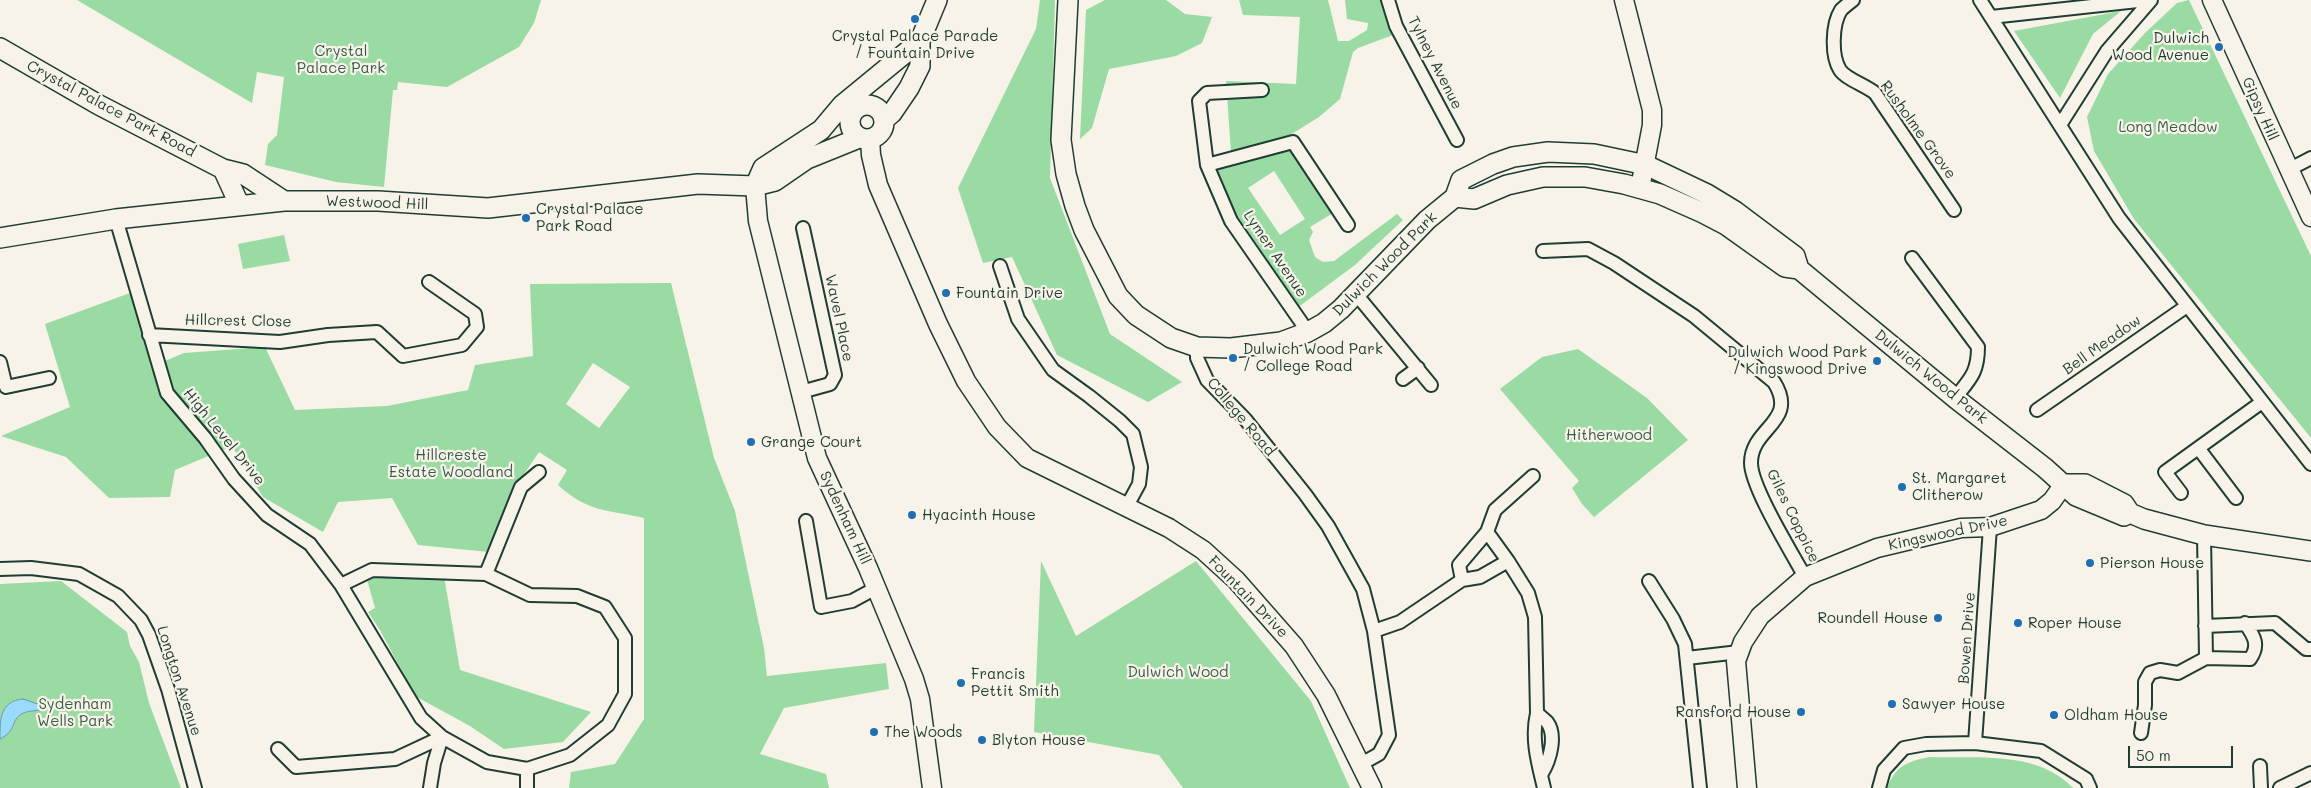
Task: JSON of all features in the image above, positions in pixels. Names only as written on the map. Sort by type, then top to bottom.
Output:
[{"type":"main road","points":[[920,41],[905,53],[860,101],[851,119],[852,130],[865,138],[881,133],[885,119],[892,113],[920,66],[920,41],[937,0]]},
{"type":"main road","points":[[1068,0],[1062,147],[1066,174],[1082,225],[1123,303],[1136,316],[1165,335],[1197,346]]},
{"type":"main road","name":"Crystal Palace Park Road","points":[[0,48],[99,105],[223,169],[243,174],[284,201]]},
{"type":"main road","points":[[755,186],[763,168],[821,130],[842,105],[860,101],[880,110],[885,119]]},
{"type":"main road","points":[[821,130],[834,127],[851,119]]},
{"type":"main road","name":"Westwood Hill","points":[[0,238],[116,219],[239,204],[284,201],[378,200],[488,208],[698,184],[720,183],[755,186],[775,181],[807,159],[865,138]]},
{"type":"main road","name":"Dulwich Wood Park","points":[[1197,346],[1220,348],[1256,346],[1281,342],[1308,332],[1324,323],[1356,294],[1409,238],[1455,197],[1461,180],[1492,164],[1530,154],[1548,152],[1594,154],[1646,165],[1707,194],[1742,215],[1795,256],[1799,268],[1955,398],[2064,484]]},
{"type":"main road","points":[[223,169],[239,204]]},
{"type":"main road","points":[[243,174],[262,178],[312,201]]},
{"type":"main road","name":"Dulwich Wood Park","points":[[1455,197],[1474,199],[1507,185],[1550,177],[1585,177],[1640,188],[1682,204],[1718,221],[1786,267],[1799,268]]},
{"type":"main road","points":[[2064,484],[2085,484],[2126,505],[2130,513],[2144,519],[2204,535],[2311,551]]},
{"type":"street","name":"Tylney Avenue","points":[[1388,0],[1396,26],[1457,140]]},
{"type":"street","points":[[1624,0],[1652,110],[1652,126],[1646,165],[1640,188]]},
{"type":"street","name":"Rusholme Grove","points":[[1853,0],[1841,10],[1835,26],[1833,46],[1840,70],[1849,78],[1865,84],[1875,93],[1954,210]]},
{"type":"street","points":[[1980,0],[2119,218],[2311,464]]},
{"type":"street","points":[[1991,17],[2147,0]]},
{"type":"street","points":[[2060,125],[2107,51],[2152,0]]},
{"type":"street","name":"Gipsy Hill","points":[[2212,0],[2311,217]]},
{"type":"street","name":"Lymer Avenue","points":[[1262,90],[1207,93],[1199,101],[1207,165],[1231,221],[1308,332]]},
{"type":"street","name":"Fountain Drive","points":[[865,138],[878,185],[938,324],[966,382],[998,427],[1027,458],[1169,528],[1203,550],[1236,580],[1294,646],[1326,695],[1361,764]]},
{"type":"street","points":[[1207,165],[1293,142],[1348,224]]},
{"type":"street","points":[[2288,170],[2311,158]]},
{"type":"street","name":"Sydenham Hill","points":[[755,186],[758,221],[817,458],[876,588],[914,678],[920,699],[932,788]]},
{"type":"street","name":"High Level Drive","points":[[116,219],[148,335],[167,393],[205,438],[234,479],[267,515],[310,544],[342,586],[421,718],[442,736],[487,762],[528,768],[570,755],[608,725],[625,694],[625,638],[605,607],[577,596],[530,595],[486,574],[372,570],[342,586]]},
{"type":"street","name":"Wavel Place","points":[[801,392],[830,384],[834,375],[804,228]]},
{"type":"street","name":"Giles Coppice","points":[[1543,251],[1588,250],[1614,263],[1694,316],[1774,382],[1780,392],[1783,406],[1780,414],[1757,441],[1752,452],[1751,464],[1756,485],[1805,577]]},
{"type":"street","points":[[1912,258],[1978,347],[1978,364],[1955,398]]},
{"type":"street","points":[[1000,266],[1018,319],[1053,370],[1089,396],[1133,434],[1141,467],[1139,484],[1127,506]]},
{"type":"street","name":"Hillcrest Close","points":[[148,335],[280,342],[328,335],[377,332],[403,356],[462,345],[477,328],[475,314],[429,282]]},
{"type":"street","points":[[1356,294],[1431,385]]},
{"type":"street","name":"Bell Meadow","points":[[2037,410],[2187,306]]},
{"type":"street","name":"College Road","points":[[1197,346],[1197,358],[1207,380],[1245,419],[1328,526],[1363,590],[1374,631],[1389,735],[1379,754],[1361,764]]},
{"type":"street","points":[[0,362],[6,387],[50,378]]},
{"type":"street","points":[[1403,379],[1418,368]]},
{"type":"street","points":[[2181,493],[2165,472],[2262,402]]},
{"type":"street","points":[[2199,449],[2236,498]]},
{"type":"street","points":[[486,574],[521,487],[539,472]]},
{"type":"street","points":[[1462,580],[1459,565],[1487,532],[1495,510],[1533,476]]},
{"type":"street","name":"Kingswood Drive","points":[[1747,788],[1736,670],[1739,652],[1760,616],[1805,577],[1877,548],[1961,528],[1990,527],[2041,510],[2052,501],[2064,484]]},
{"type":"street","points":[[806,521],[821,607],[852,600],[876,588]]},
{"type":"street","name":"Bowen Drive","points":[[1975,743],[1990,527]]},
{"type":"street","points":[[1487,532],[1528,593],[1535,616],[1538,713],[1534,726],[1536,754],[1544,788]]},
{"type":"street","points":[[2204,535],[2206,658]]},
{"type":"street","points":[[1374,631],[1400,622],[1462,580],[1480,577],[1508,561]]},
{"type":"street","name":"Longton Avenue","points":[[0,569],[31,568],[79,574],[118,596],[141,620],[149,635],[168,689],[195,788]]},
{"type":"street","points":[[1648,580],[1680,631],[1687,658],[1700,788]]},
{"type":"street","points":[[2140,733],[2146,705],[2145,682],[2150,673],[2160,670],[2178,673],[2206,658],[2250,659],[2256,651],[2256,641],[2245,623]]},
{"type":"street","points":[[2205,626],[2276,623],[2306,649],[2311,649]]},
{"type":"street","points":[[1687,658],[1739,652]]},
{"type":"street","points":[[278,749],[296,767],[394,759],[442,736]]},
{"type":"street","points":[[430,788],[434,762],[442,736]]},
{"type":"street","points":[[1880,788],[1884,770],[1904,748],[1926,744],[1975,743],[2041,751],[2086,779],[2090,788]]},
{"type":"street","points":[[1361,764],[1372,788]]},
{"type":"street","points":[[2260,766],[2261,788]]},
{"type":"street","points":[[527,788],[528,768]]},
{"type":"street","points":[[2280,788],[2311,773]]},
{"type":"green space","name":"Crystal Palace Park","points":[[77,0],[541,0],[534,23],[519,47],[447,87],[398,82],[397,90],[393,90],[384,187],[336,182],[265,165],[268,144],[277,135],[284,77],[257,72],[252,103]]},
{"type":"green space","points":[[1040,0],[1055,0],[1050,178],[1110,334],[1182,382],[1148,402],[1057,355],[1012,257],[983,263],[958,188],[1036,29]]},
{"type":"green space","points":[[1105,0],[1166,0],[1185,14],[1212,17],[1202,43],[1176,56],[1109,69],[1092,128],[1080,139],[1086,10]]},
{"type":"green space","points":[[1239,0],[1328,0],[1338,41],[1349,41],[1367,30],[1368,23],[1347,19],[1345,0],[1385,0],[1393,35],[1358,48],[1353,52],[1340,99],[1319,117],[1290,135],[1231,152],[1226,81],[1296,84],[1300,17],[1243,15]]},
{"type":"green space","name":"Long Meadow","points":[[2189,0],[2311,256],[2311,438],[2134,219],[2094,151],[2087,117],[2108,74],[2145,33],[2177,3]]},
{"type":"green space","points":[[2121,11],[2093,34],[2060,98],[2014,31]]},
{"type":"green space","points":[[1293,142],[1338,210],[1310,227],[1313,232],[1309,240],[1315,257],[1323,262],[1334,261],[1397,214],[1403,220],[1355,265],[1293,311],[1231,221],[1207,165]],"holes":[[[1274,171],[1305,219],[1280,235],[1248,188]]]},
{"type":"green space","points":[[284,235],[290,261],[243,269],[238,244]]},
{"type":"green space","name":"Hillcreste Estate Woodland","points":[[671,283],[714,458],[735,511],[764,648],[767,676],[886,663],[889,689],[784,708],[760,754],[826,774],[829,788],[569,788],[571,772],[615,764],[644,719],[644,518],[598,509],[579,501],[558,485],[567,470],[539,452],[518,483],[489,552],[418,545],[392,498],[338,502],[323,532],[263,497],[232,446],[175,470],[170,497],[109,498],[66,457],[1,436],[70,407],[45,324],[130,293],[153,366],[184,353],[265,347],[295,410],[387,406],[468,390],[475,365],[533,356],[530,284]],"holes":[[[593,363],[630,387],[599,428],[566,404]]]},
{"type":"green space","name":"Hitherwood","points":[[1578,349],[1647,398],[1688,440],[1594,517],[1582,504],[1572,488],[1579,481],[1500,389],[1542,357]]},
{"type":"green space","name":"Dulwich Wood","points":[[1041,561],[1076,636],[1196,561],[1311,701],[1350,788],[1183,788],[1159,755],[1034,732]]},
{"type":"green space","points":[[364,569],[444,576],[460,670],[591,712],[563,742],[504,749],[470,726],[415,696],[380,630],[368,612],[375,608]]},
{"type":"green space","name":"Sydenham Wells Park","points":[[61,581],[127,632],[130,646],[139,662],[149,703],[181,788],[0,788],[0,584]]},
{"type":"green space","points":[[1929,757],[2005,759],[2024,762],[2042,767],[2058,776],[2073,788],[1887,788],[1894,775],[1903,766]]},
{"type":"water","points":[[23,699],[46,707],[20,715],[9,733],[0,739],[0,725],[3,712],[10,703]]},
{"type":"place","name":"Crystal Palace Parade / Fountain Drive","points":[[915,19]]},
{"type":"place","name":"Dulwich Wood Avenue","points":[[2219,47]]},
{"type":"place","name":"Crystal Palace Park Road","points":[[526,218]]},
{"type":"place","name":"Fountain Drive","points":[[946,293]]},
{"type":"place","name":"Dulwich Wood Park / College Road","points":[[1233,358]]},
{"type":"place","name":"Dulwich Wood Park / Kingswood Drive","points":[[1877,361]]},
{"type":"place","name":"Grange Court","points":[[751,442]]},
{"type":"place","name":"St. Margaret Clitherow","points":[[1902,487]]},
{"type":"place","name":"Hyacinth House","points":[[912,515]]},
{"type":"place","name":"Pierson House","points":[[2090,563]]},
{"type":"place","name":"Roundell House","points":[[1938,618]]},
{"type":"place","name":"Roper House","points":[[2018,623]]},
{"type":"place","name":"Francis Pettit Smith","points":[[961,683]]},
{"type":"place","name":"Sawyer House","points":[[1892,704]]},
{"type":"place","name":"Ransford House","points":[[1801,712]]},
{"type":"place","name":"Oldham House","points":[[2054,715]]},
{"type":"place","name":"The Woods","points":[[874,732]]},
{"type":"place","name":"Blyton House","points":[[982,740]]}]
